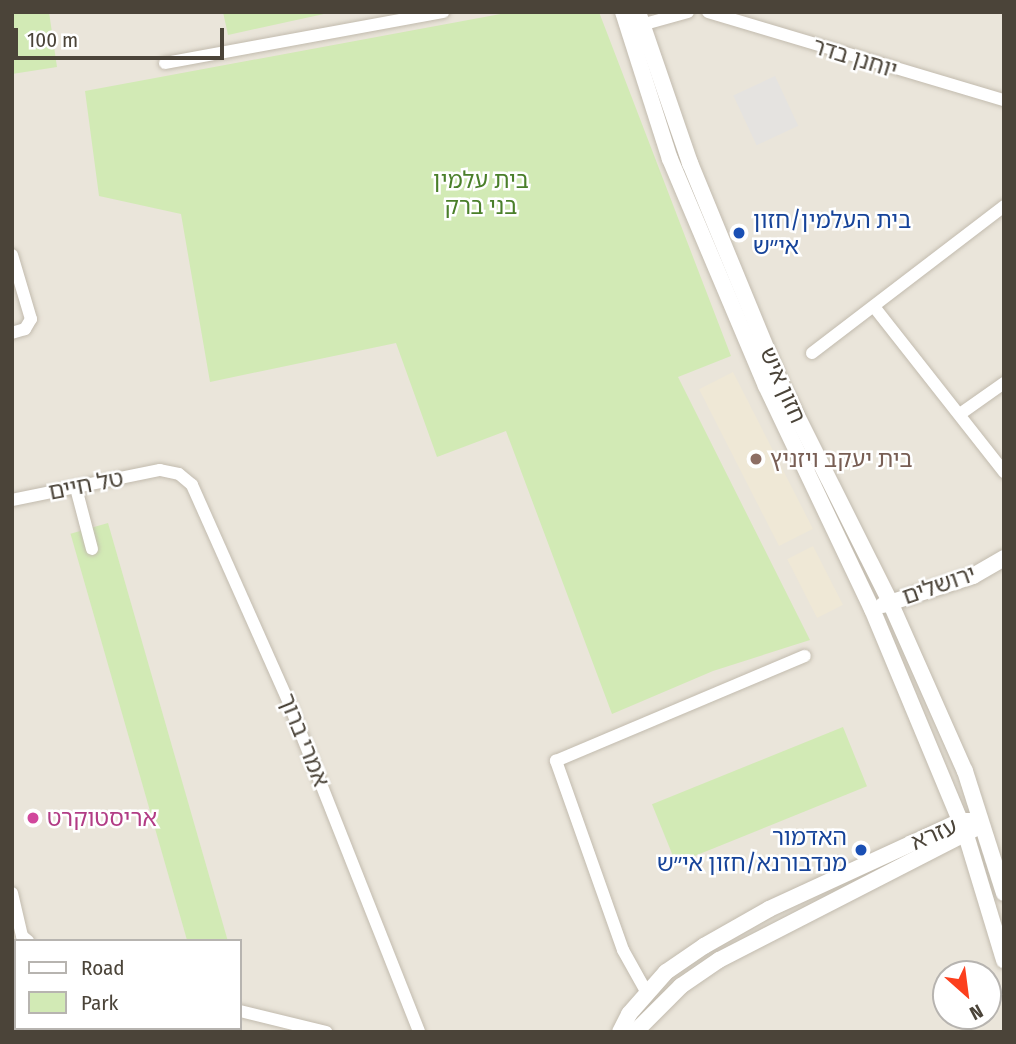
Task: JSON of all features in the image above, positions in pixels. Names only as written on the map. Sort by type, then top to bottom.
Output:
[{"type":"street","points":[[165,63],[443,12]]},
{"type":"street","points":[[623,12],[636,22],[688,12]]},
{"type":"street","name":"יוחנן בדר","points":[[708,12],[1004,100]]},
{"type":"street","name":"חזון איש","points":[[636,22],[690,163],[782,386],[890,602],[984,821],[1004,893]]},
{"type":"street","name":"חזון איש","points":[[636,22],[670,159],[716,273],[872,609],[963,828],[1004,960]]},
{"type":"street","points":[[812,352],[875,308],[1004,206]]},
{"type":"street","points":[[12,255],[31,319],[25,329],[12,333]]},
{"type":"street","points":[[875,308],[1004,472]]},
{"type":"street","points":[[960,414],[1004,383]]},
{"type":"street","name":"טל חיים","points":[[12,500],[160,470]]},
{"type":"street","name":"אמרי ברוך","points":[[160,470],[179,474],[192,485],[289,703],[419,1032]]},
{"type":"street","points":[[76,488],[92,549]]},
{"type":"street","name":"ירושלים","points":[[872,609],[973,576],[1004,558]]},
{"type":"street","points":[[648,993],[622,950],[556,761],[805,656]]},
{"type":"street","name":"עזרא","points":[[620,1032],[666,972],[769,909],[984,821]]},
{"type":"street","name":"עזרא","points":[[635,1032],[681,986],[719,960],[963,828]]},
{"type":"street","points":[[12,893],[22,936],[26,939]]},
{"type":"street","points":[[242,1011],[327,1032]]},
{"type":"shaded area","points":[[12,12],[1004,12],[1004,1032],[12,1032]]},
{"type":"shaded area","points":[[775,76],[798,126],[757,145],[733,95]]},
{"type":"shaded area","name":"בית יעקב ויזניץ","points":[[733,372],[813,529],[779,546],[699,389]]},
{"type":"shaded area","points":[[813,546],[843,605],[817,618],[787,559]]},
{"type":"green space","points":[[12,12],[49,12],[57,67],[12,74]]},
{"type":"green space","points":[[223,12],[333,12],[228,35]]},
{"type":"green space","name":"בית עלמין בני ברק","points":[[511,12],[599,12],[731,356],[678,377],[810,640],[713,671],[612,714],[506,431],[437,457],[396,343],[210,382],[181,214],[99,196],[85,91]]},
{"type":"green space","points":[[108,523],[227,939],[187,939],[71,534]]},
{"type":"green space","points":[[843,727],[867,786],[676,864],[652,804]]},
{"type":"place","name":"בית העלמין/חזון אי״ש","points":[[739,233]]},
{"type":"place","name":"בית יעקב ויזניץ","points":[[756,459]]},
{"type":"place","name":"אריסטוקרט","points":[[33,818]]},
{"type":"place","name":"האדמור מנדבורנא/חזון אי״ש","points":[[861,850]]}]
